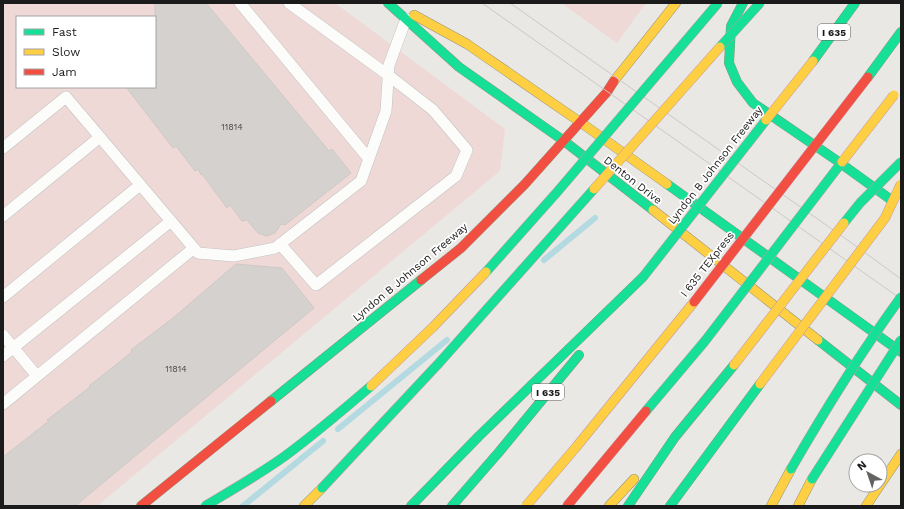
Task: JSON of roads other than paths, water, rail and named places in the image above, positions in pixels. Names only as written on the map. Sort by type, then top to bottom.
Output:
[{"type":"main road","name":"Denton Drive","points":[[390,3],[459,67],[564,141],[901,405]]},
{"type":"main road","name":"Denton Drive","points":[[390,3],[467,44],[580,122],[901,352]]},
{"type":"main road","name":"Lyndon B Johnson Freeway","points":[[141,506],[461,248],[525,184],[607,92],[616,78],[676,3]]},
{"type":"main road","points":[[205,506],[236,488],[286,455],[325,424],[411,349],[451,310],[551,200],[718,3]]},
{"type":"main road","points":[[743,3],[732,26],[729,62],[737,82],[753,103],[836,160],[885,197],[901,206]]},
{"type":"main road","points":[[304,506],[439,363],[760,3]]},
{"type":"main road","name":"Lyndon B Johnson Freeway","points":[[593,337],[813,61],[855,3]]},
{"type":"main road","name":"I 635 TEXpress","points":[[526,506],[679,321],[868,77],[901,32]]},
{"type":"main road","points":[[567,506],[704,341],[901,86]]},
{"type":"main road","points":[[608,506],[675,437],[734,365],[860,203],[901,162]]},
{"type":"main road","points":[[670,506],[760,384],[886,218],[901,184]]},
{"type":"main road","points":[[411,506],[478,436],[642,277]]},
{"type":"main road","points":[[771,506],[825,410],[885,318],[901,297]]},
{"type":"main road","points":[[798,506],[812,479],[901,340]]},
{"type":"main road","name":"I 635","points":[[452,506],[499,452],[583,350]]},
{"type":"main road","points":[[628,506],[675,437]]},
{"type":"main road","points":[[866,506],[901,454]]},
{"type":"lane","points":[[240,3],[369,159]]},
{"type":"lane","points":[[280,244],[316,285],[456,176],[467,150],[433,110],[388,75],[289,3]]},
{"type":"lane","points":[[3,148],[66,97],[198,253],[234,256],[274,248],[361,181],[386,111],[389,65],[406,18]]},
{"type":"lane","points":[[3,216],[100,137]]},
{"type":"lane","points":[[3,297],[140,185]]},
{"type":"lane","points":[[3,356],[171,221]]},
{"type":"lane","points":[[3,404],[194,248]]},
{"type":"lane","points":[[3,336],[37,376]]},
{"type":"waterway","points":[[544,260],[595,218]]},
{"type":"waterway","points":[[338,429],[447,340]]},
{"type":"waterway","points":[[243,506],[323,441]]},
{"type":"tram line","points":[[482,3],[901,299]]},
{"type":"tram line","points":[[510,3],[901,279]]}]
